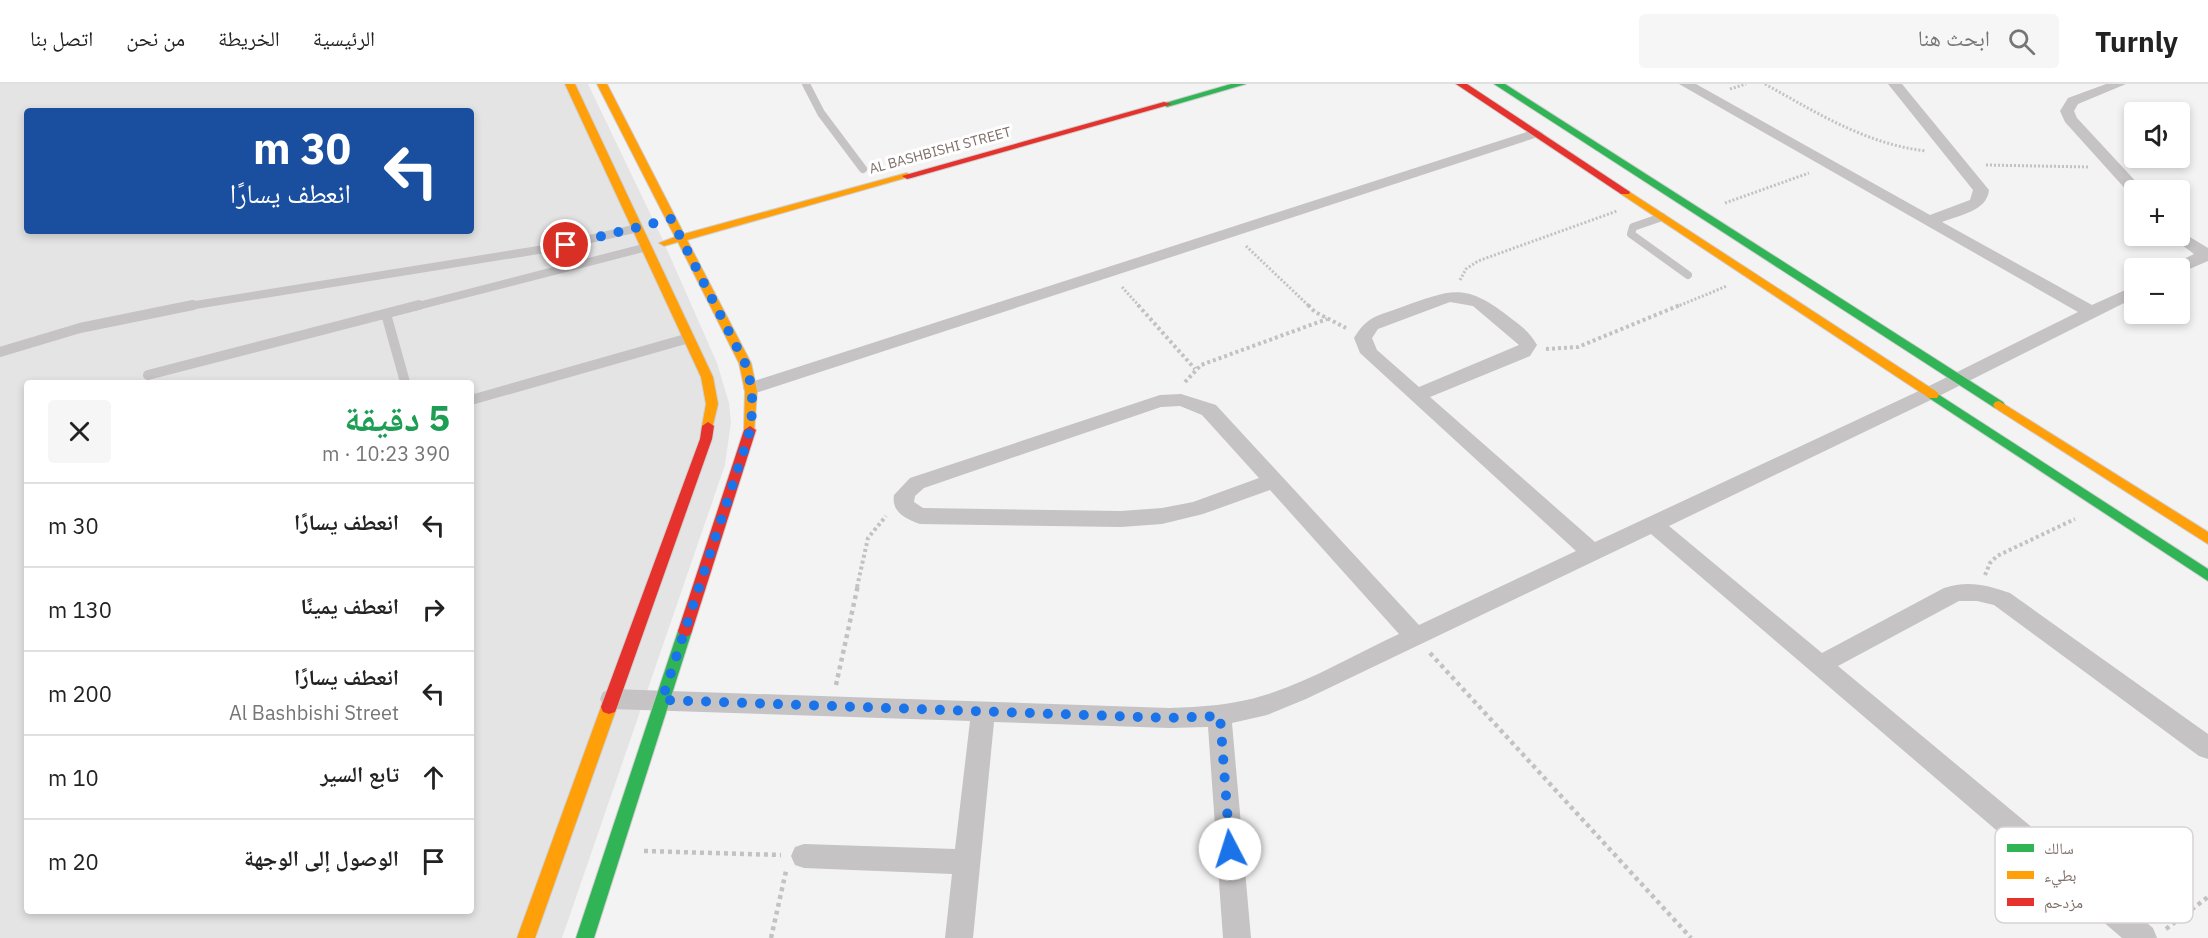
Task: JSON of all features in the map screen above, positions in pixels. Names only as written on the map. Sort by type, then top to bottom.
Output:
[{"type":"street","points":[[570,84],[660,222],[681,238],[745,363],[752,388],[752,421],[748,438],[585,938]]},
{"type":"street","points":[[526,938],[711,421],[711,390],[647,248],[660,222],[602,84]]},
{"type":"street","name":"AL BASHBISHI STREET","points":[[647,248],[1241,84]]},
{"type":"street","points":[[1461,84],[2208,576]]},
{"type":"street","points":[[1499,84],[2208,539]]},
{"type":"street","points":[[1686,84],[2091,312]]},
{"type":"street","points":[[1895,84],[1981,190],[1980,199],[1929,221]]},
{"type":"street","points":[[2119,84],[2073,101],[2067,111],[2070,119],[2125,180]]},
{"type":"street","points":[[752,388],[1536,133]]},
{"type":"street","points":[[863,169],[874,185]]},
{"type":"street","points":[[2190,244],[2207,256]]},
{"type":"street","points":[[2190,263],[2207,256]]},
{"type":"street","points":[[612,699],[1169,718],[1220,716],[1280,701],[1930,393],[2124,296]]},
{"type":"street","points":[[1416,395],[1523,352],[1527,345],[1524,337],[1479,302],[1461,297],[1448,297],[1371,325],[1364,333],[1363,343],[1369,353],[1416,395],[1593,553]]},
{"type":"street","points":[[1273,481],[1197,509],[1142,518],[921,516],[904,506],[904,494],[917,483],[1160,401],[1181,400],[1209,410],[1416,637]]},
{"type":"street","points":[[1653,524],[1820,665],[2020,827]]},
{"type":"street","points":[[1820,665],[1952,594],[1970,591],[1986,593],[2002,599],[2208,748]]},
{"type":"street","points":[[958,938],[983,712]]},
{"type":"street","points":[[1220,716],[1237,938]]},
{"type":"street","points":[[797,856],[967,862]]},
{"type":"street","points":[[2138,923],[2153,935]]},
{"type":"lane","points":[[806,84],[821,113],[863,169]]},
{"type":"lane","points":[[1662,217],[1633,227],[1631,234],[1688,275]]},
{"type":"lane","points":[[0,352],[81,328],[145,313],[551,248],[660,222]]},
{"type":"lane","points":[[148,375],[647,248]]},
{"type":"lane","points":[[386,314],[404,380]]},
{"type":"lane","points":[[474,399],[689,338]]},
{"type":"path","points":[[1765,84],[1877,142],[1922,151],[1950,151]]},
{"type":"path","points":[[1961,164],[2113,167]]},
{"type":"path","points":[[1699,213],[1830,165]]},
{"type":"path","points":[[1461,297],[1459,282],[1462,275],[1478,261],[1641,202]]},
{"type":"path","points":[[1232,232],[1315,312],[1364,333]]},
{"type":"path","points":[[1109,272],[1195,369]]},
{"type":"path","points":[[1527,345],[1554,349],[1578,346],[1752,276]]},
{"type":"path","points":[[1181,400],[1186,380],[1195,369],[1327,319]]},
{"type":"path","points":[[832,706],[868,538],[886,516],[904,506]]},
{"type":"path","points":[[1986,593],[1986,572],[1997,556],[2102,506]]},
{"type":"path","points":[[1416,637],[1691,938]]},
{"type":"path","points":[[613,850],[797,856],[771,938]]},
{"type":"path","points":[[2193,907],[2208,897]]},
{"type":"path","points":[[2153,935],[2170,923]]},
{"type":"shaded area","points":[[0,84],[588,84],[661,236],[717,363],[729,403],[731,422],[725,465],[562,938],[0,938]]},
{"type":"traffic: fast","points":[[1167,104],[1241,84]]},
{"type":"traffic: fast","points":[[1499,84],[1999,405]]},
{"type":"traffic: fast","points":[[1933,395],[2208,576]]},
{"type":"traffic: fast","points":[[585,938],[685,631]]},
{"type":"traffic: slow","points":[[570,84],[707,377],[712,404],[708,426]]},
{"type":"traffic: slow","points":[[602,84],[745,363],[751,391],[750,430]]},
{"type":"traffic: slow","points":[[664,243],[907,176]]},
{"type":"traffic: slow","points":[[1625,192],[1933,395]]},
{"type":"traffic: slow","points":[[1999,405],[2208,539]]},
{"type":"traffic: slow","points":[[526,938],[609,707]]},
{"type":"traffic: jam","points":[[1461,84],[1625,192]]},
{"type":"traffic: jam","points":[[907,176],[1167,104]]},
{"type":"traffic: jam","points":[[609,707],[706,439],[708,426]]},
{"type":"traffic: jam","points":[[685,631],[750,430]]},
{"type":"route","points":[[566,245],[610,236],[671,219],[745,363],[752,388],[752,421],[748,438],[662,700],[1169,718],[1220,716],[1230,849]]}]
